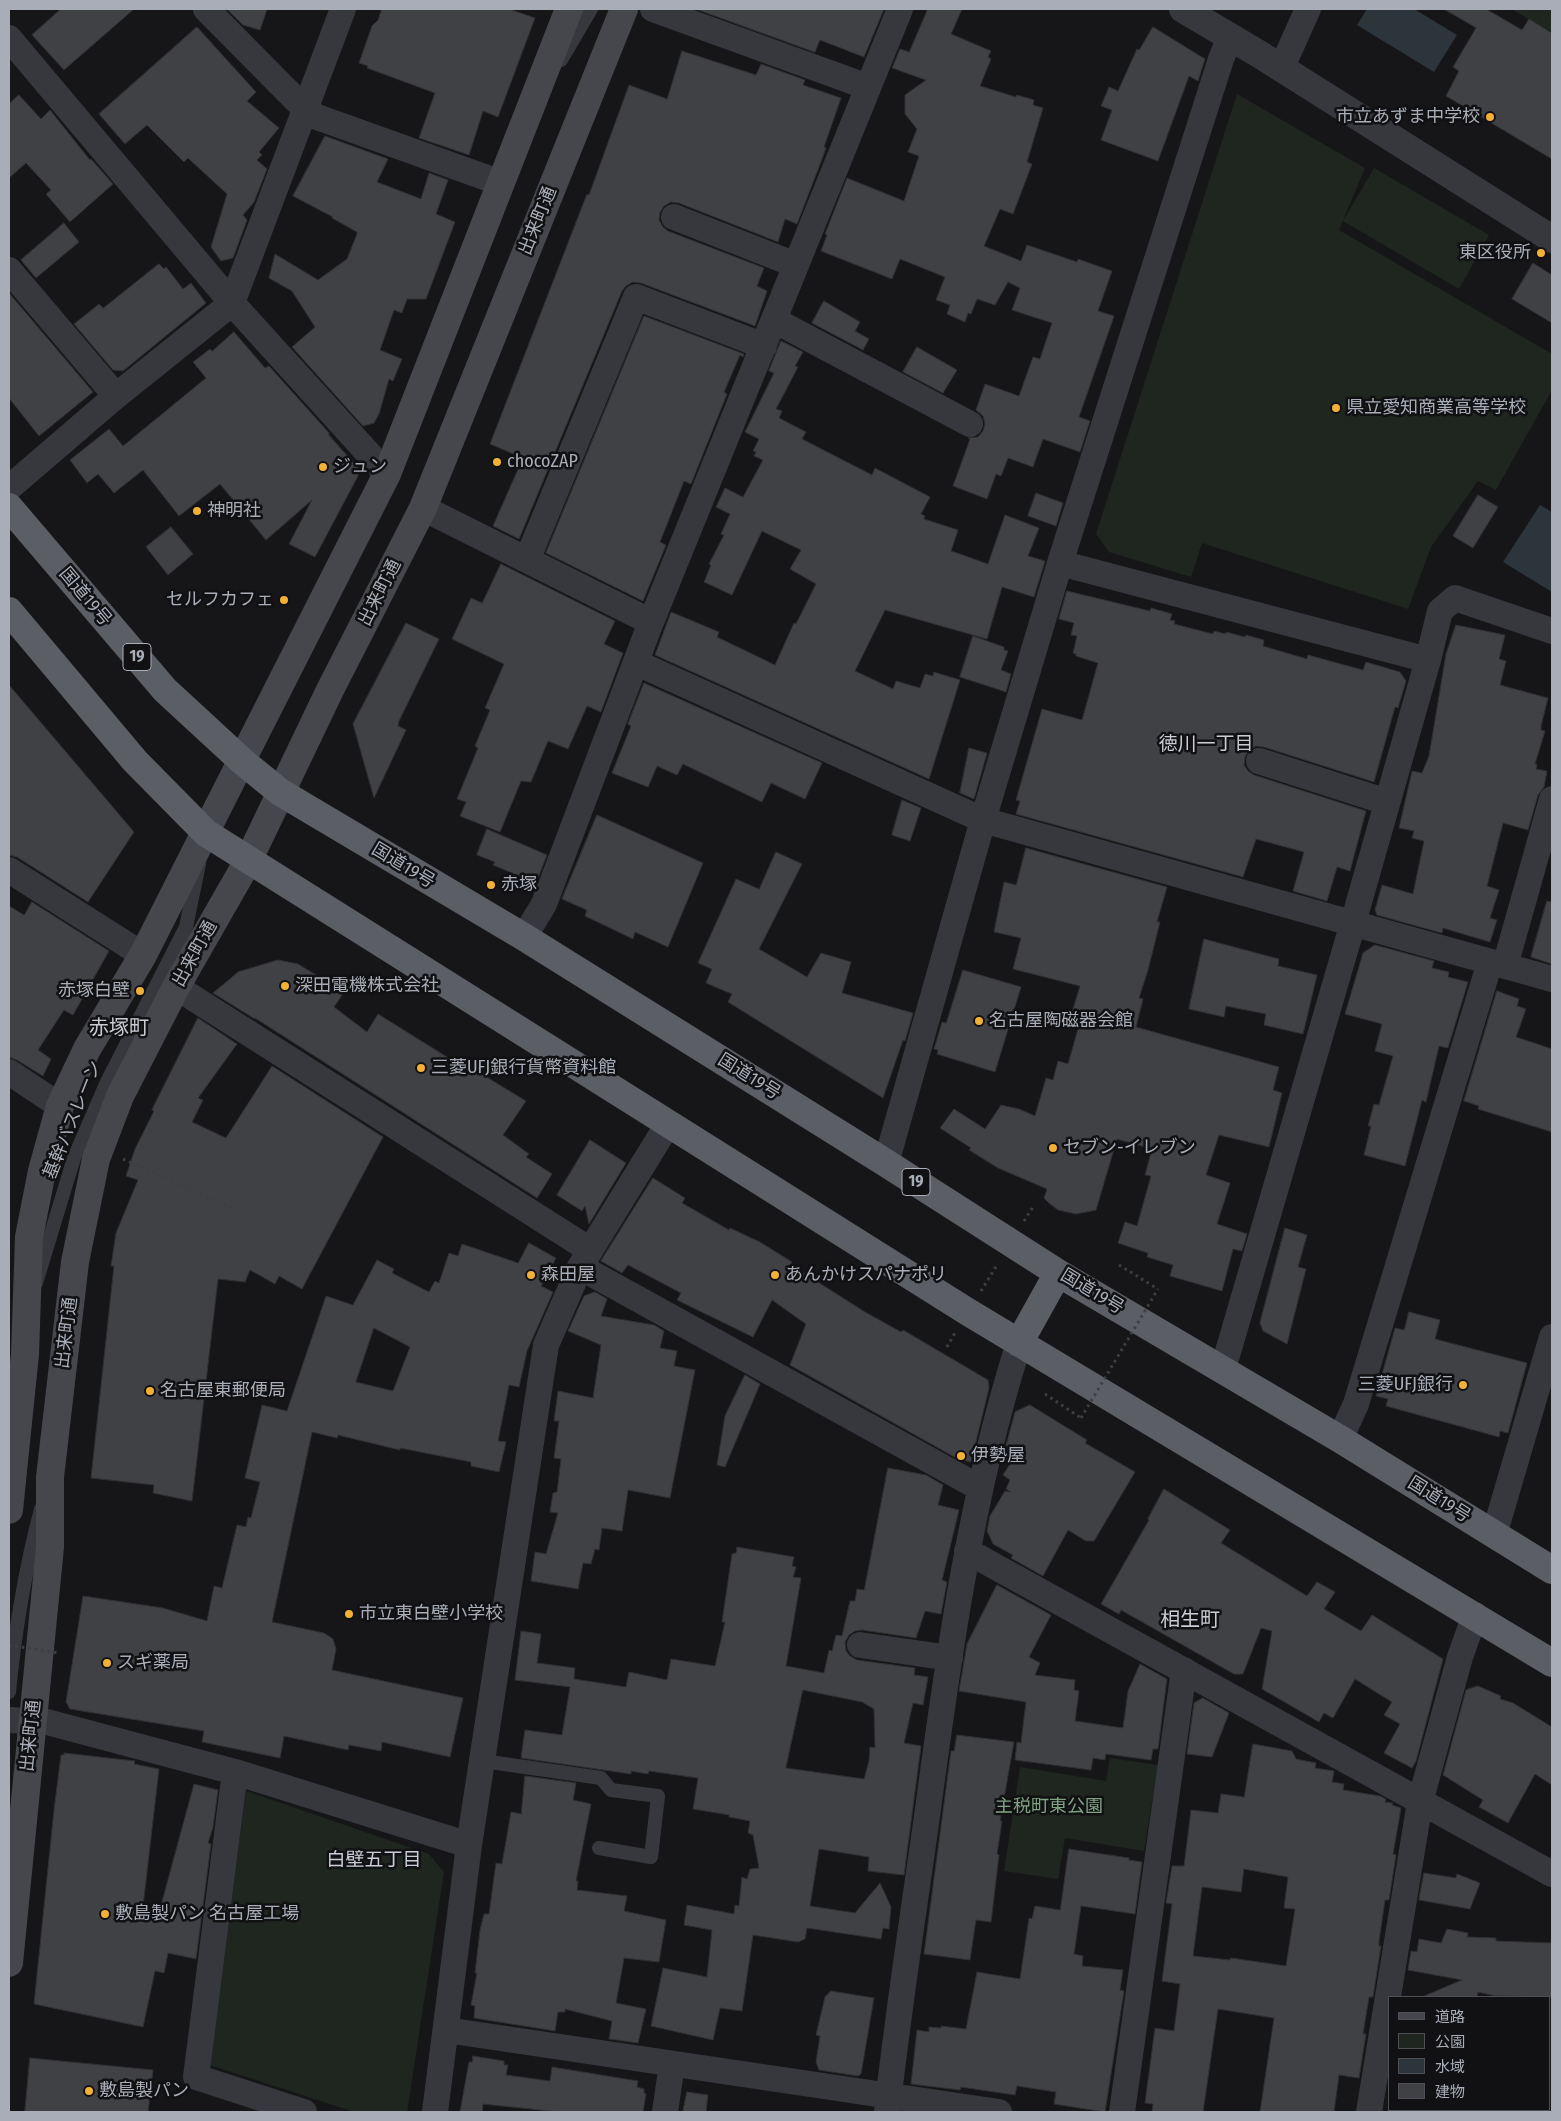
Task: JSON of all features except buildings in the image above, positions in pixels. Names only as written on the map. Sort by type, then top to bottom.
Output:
[{"type":"highway","name":"国道19号","points":[[9,507],[164,690],[242,761],[280,792],[524,937],[886,1162],[1058,1273],[1340,1439],[1552,1570]]},
{"type":"highway","points":[[9,611],[135,761],[206,833],[1018,1343],[1476,1615],[1552,1663]]},
{"type":"highway","points":[[1018,1343],[1058,1273]]},
{"type":"main road","points":[[9,1510],[17,1353],[27,1315],[29,1237],[42,1171],[60,1106],[87,1049],[143,955],[388,474],[569,9]]},
{"type":"main road","name":"出来町通","points":[[9,1963],[21,1720],[50,1547],[50,1477],[76,1262],[96,1159],[120,1096],[176,987],[248,861],[280,792],[423,508],[624,9]]},
{"type":"street","points":[[206,9],[305,110],[501,184]]},
{"type":"street","points":[[9,488],[116,396],[232,303],[342,9]]},
{"type":"street","points":[[653,9],[868,87]]},
{"type":"street","points":[[524,937],[544,904],[651,622],[900,9]]},
{"type":"street","points":[[1183,9],[1552,240]]},
{"type":"street","points":[[1281,69],[1308,9]]},
{"type":"street","points":[[886,1162],[983,820],[1060,563],[1221,59],[1230,37]]},
{"type":"street","points":[[9,38],[232,303],[388,474]]},
{"type":"street","points":[[674,217],[796,265]]},
{"type":"street","points":[[9,270],[116,396]]},
{"type":"street","points":[[527,560],[636,297],[764,346]]},
{"type":"street","points":[[774,320],[970,424]]},
{"type":"street","points":[[423,508],[651,622]]},
{"type":"street","points":[[1060,563],[1428,660]]},
{"type":"street","points":[[1223,1369],[1353,923],[1428,660],[1440,611],[1455,598],[1552,631]]},
{"type":"street","points":[[637,663],[983,820],[1552,979]]},
{"type":"street","points":[[1259,761],[1387,802]]},
{"type":"street","points":[[1340,1439],[1356,1404],[1552,798]]},
{"type":"street","points":[[9,870],[143,955]]},
{"type":"street","points":[[176,987],[585,1258],[980,1488]]},
{"type":"street","points":[[9,1072],[60,1106]]},
{"type":"street","points":[[434,2112],[469,1844],[546,1345],[585,1258],[668,1124]]},
{"type":"street","points":[[1494,1535],[1552,1337]]},
{"type":"street","points":[[888,2104],[950,1658],[967,1552],[980,1488],[1018,1343]]},
{"type":"street","points":[[967,1552],[1552,1874]]},
{"type":"street","points":[[1388,1996],[1420,1802],[1460,1657],[1476,1615]]},
{"type":"street","points":[[860,1645],[950,1658]]},
{"type":"street","points":[[1122,2112],[1184,1670]]},
{"type":"street","points":[[21,1720],[47,1722],[235,1772],[469,1844]]},
{"type":"street","points":[[235,1772],[196,2077],[304,2112]]},
{"type":"street","points":[[1369,2112],[1388,1997]]},
{"type":"street","points":[[446,2030],[672,2064],[888,2104],[999,2112]]},
{"type":"street","points":[[665,2112],[672,2064]]},
{"type":"lane","points":[[523,126],[590,9]]},
{"type":"lane","name":"基幹バスレーン","points":[[27,1315],[74,1158],[106,1084],[186,927],[206,833]]},
{"type":"lane","points":[[9,1692],[14,1637],[29,1555],[50,1477]]},
{"type":"lane","points":[[483,1761],[601,1778],[611,1790],[658,1796],[651,1857],[599,1848]]},
{"type":"path","points":[[122,1159],[232,1208]]},
{"type":"path","points":[[947,1347],[1033,1207]]},
{"type":"path","points":[[1045,1394],[1081,1418],[1158,1289],[1119,1265]]},
{"type":"path","points":[[9,1646],[59,1653]]},
{"type":"green space","points":[[1511,9],[1552,9],[1552,32]]},
{"type":"green space","name":"県立愛知商業高等学校","points":[[1237,94],[1365,168],[1339,230],[1552,354],[1552,390],[1496,490],[1478,481],[1431,547],[1408,609],[1202,543],[1191,577],[1109,552],[1096,534]]},
{"type":"green space","points":[[1374,168],[1489,235],[1459,289],[1343,221]]},
{"type":"green space","name":"主税町東公園","points":[[1110,1758],[1158,1765],[1144,1851],[1065,1838],[1058,1879],[1004,1871],[1020,1767],[1106,1781]]},
{"type":"green space","points":[[246,1791],[429,1854],[444,1872],[407,2112],[354,2112],[210,2065]]},
{"type":"water","points":[[1367,9],[1414,9],[1457,35],[1434,72],[1357,25]]},
{"type":"water","points":[[1540,505],[1552,512],[1552,592],[1503,562]]},
{"type":"place","name":"市立あずま中学校","points":[[1490,117]]},
{"type":"place","name":"東区役所","points":[[1541,253]]},
{"type":"place","name":"県立愛知商業高等学校","points":[[1336,408]]},
{"type":"place","name":"chocoZAP","points":[[497,462]]},
{"type":"place","name":"ジュン","points":[[323,467]]},
{"type":"place","name":"神明社","points":[[197,511]]},
{"type":"place","name":"セルフカフェ","points":[[284,600]]},
{"type":"place","name":"赤塚","points":[[491,885]]},
{"type":"place","name":"深田電機株式会社","points":[[285,986]]},
{"type":"place","name":"赤塚白壁","points":[[140,991]]},
{"type":"place","name":"名古屋陶磁器会館","points":[[979,1021]]},
{"type":"place","name":"三菱UFJ銀行貨幣資料館","points":[[421,1068]]},
{"type":"place","name":"セブン-イレブン","points":[[1053,1148]]},
{"type":"place","name":"森田屋","points":[[531,1275]]},
{"type":"place","name":"あんかけスパナポリ","points":[[775,1275]]},
{"type":"place","name":"三菱UFJ銀行","points":[[1463,1385]]},
{"type":"place","name":"名古屋東郵便局","points":[[150,1391]]},
{"type":"place","name":"伊勢屋","points":[[961,1456]]},
{"type":"place","name":"市立東白壁小学校","points":[[349,1614]]},
{"type":"place","name":"スギ薬局","points":[[107,1663]]},
{"type":"place","name":"敷島製パン 名古屋工場","points":[[105,1914]]},
{"type":"place","name":"敷島製パン","points":[[89,2091]]},
{"type":"district","name":"徳川一丁目","points":[[1206,745]]},
{"type":"district","name":"赤塚町","points":[[119,1028]]},
{"type":"district","name":"相生町","points":[[1190,1620]]},
{"type":"district","name":"白壁五丁目","points":[[374,1861]]}]
